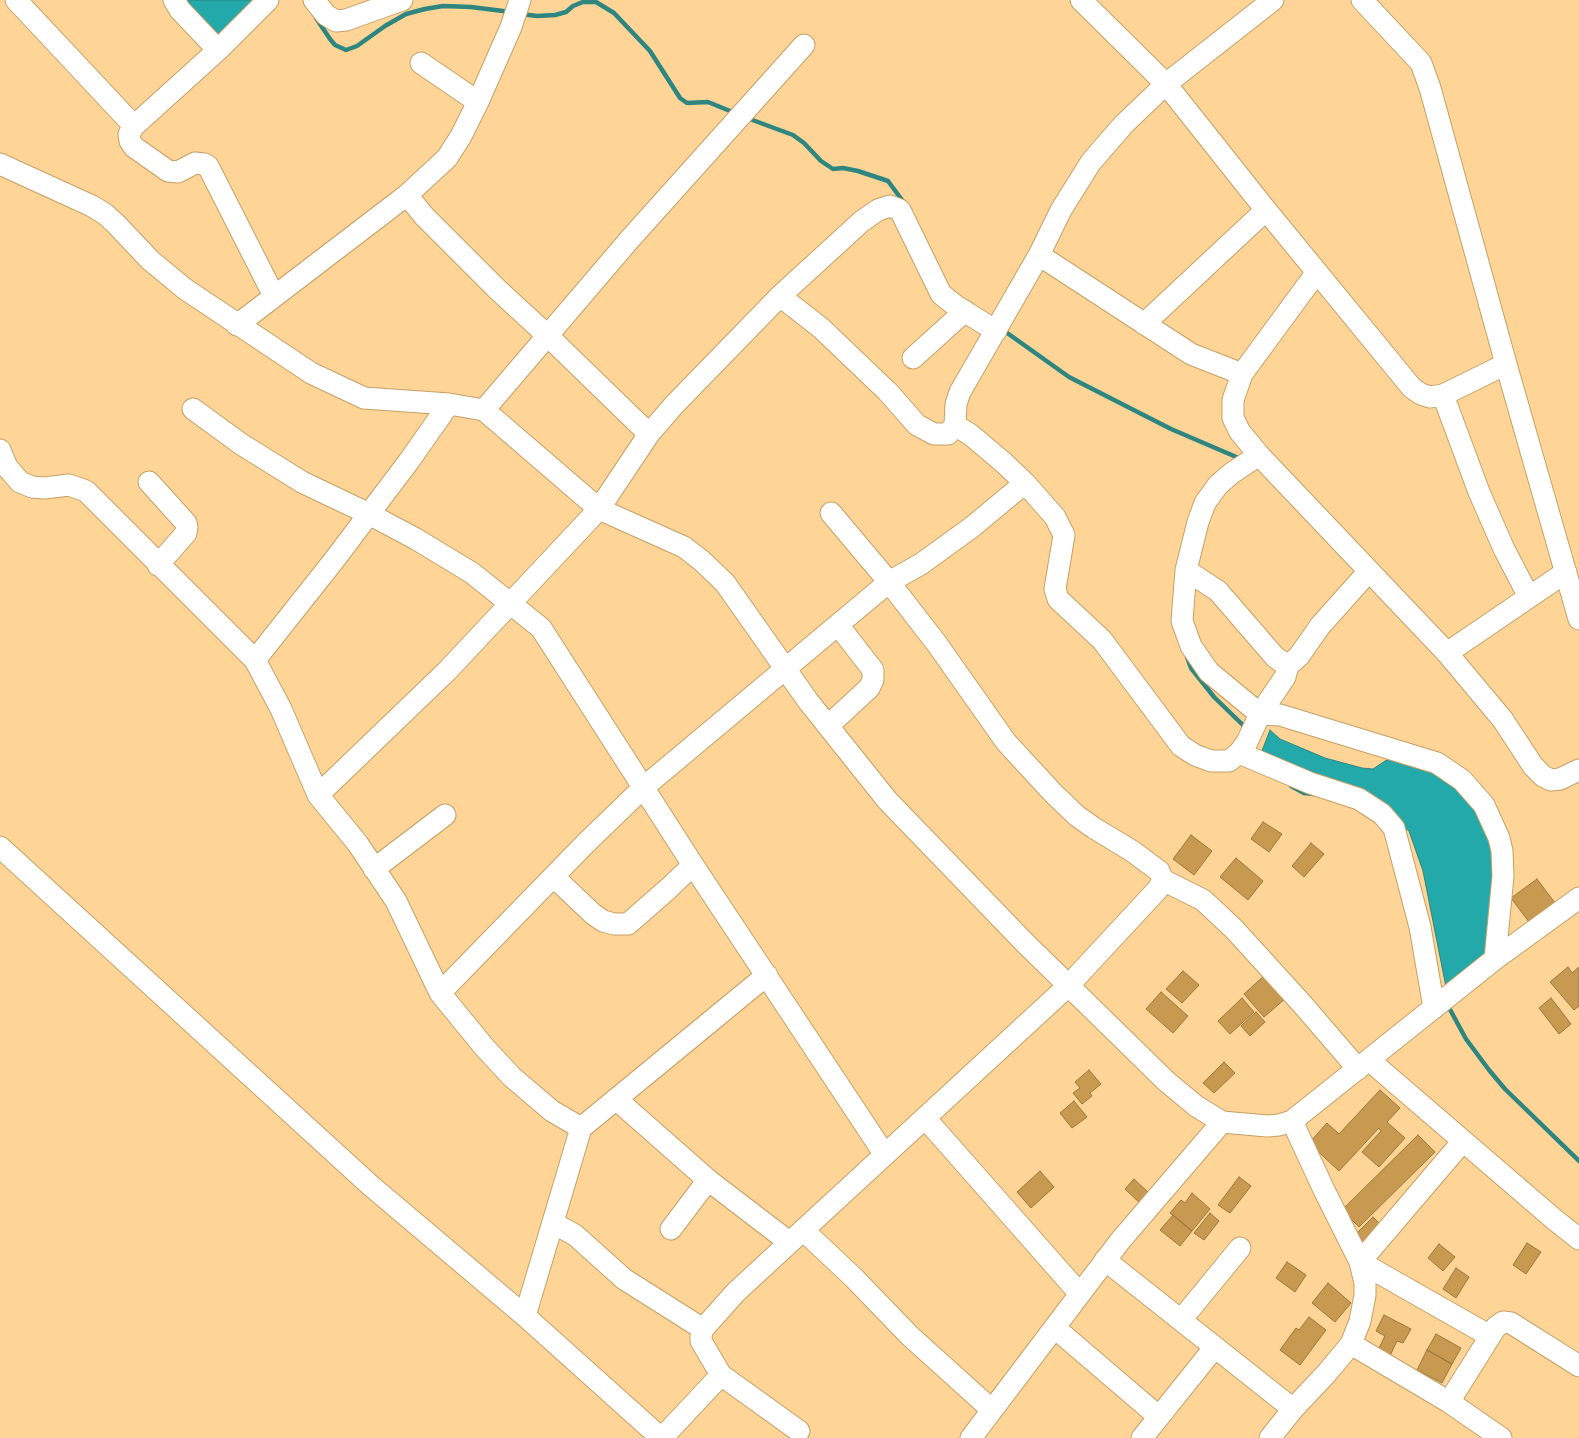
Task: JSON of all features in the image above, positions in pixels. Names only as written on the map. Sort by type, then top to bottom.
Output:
[{"type":"street","points":[[16,0],[134,126]]},
{"type":"street","points":[[174,0],[180,10],[218,50]]},
{"type":"street","points":[[268,0],[218,50],[134,126],[129,134],[130,141],[134,146],[168,171],[178,172],[195,163],[208,166],[274,296]]},
{"type":"street","points":[[314,0],[326,16],[332,19],[346,20],[402,0]]},
{"type":"street","points":[[1081,0],[1166,84],[1316,272],[1412,388],[1430,397],[1443,395],[1506,364]]},
{"type":"street","points":[[780,296],[821,328],[888,392],[918,425],[934,434],[948,434],[955,425],[956,404],[960,392],[1039,255],[1061,210],[1091,162],[1124,124],[1166,84],[1273,0]]},
{"type":"street","points":[[1362,0],[1421,63],[1430,88],[1579,619]]},
{"type":"street","points":[[237,325],[407,195],[447,158],[478,102],[518,7]]},
{"type":"street","points":[[484,410],[630,240],[804,45]]},
{"type":"street","points":[[422,63],[478,102]]},
{"type":"street","points":[[0,164],[92,206],[105,214],[150,260],[185,289],[311,373],[364,398],[449,404],[484,410],[599,509],[684,546],[725,583],[785,670],[887,800],[1068,986],[1166,1081],[1196,1106],[1222,1122],[1267,1126],[1292,1121],[1495,960],[1579,898]]},
{"type":"street","points":[[407,195],[424,216],[498,290],[648,434]]},
{"type":"street","points":[[318,795],[447,671],[599,509],[648,434],[681,398],[780,296],[862,221],[881,208],[890,206],[896,208],[901,212],[941,294],[965,311],[997,328]]},
{"type":"street","points":[[1144,324],[1266,210]]},
{"type":"street","points":[[1039,255],[1191,354],[1242,374]]},
{"type":"street","points":[[1316,272],[1242,374],[1233,400],[1233,418],[1240,432],[1259,456],[1447,653],[1503,720],[1533,766],[1543,776],[1551,780],[1560,779],[1579,770]]},
{"type":"street","points":[[913,358],[965,311]]},
{"type":"street","points":[[1443,395],[1479,492],[1504,549],[1529,597]]},
{"type":"street","points":[[254,660],[369,514],[449,404]]},
{"type":"street","points":[[193,409],[240,444],[302,482],[369,514],[472,572],[541,628],[693,865],[885,1155]]},
{"type":"street","points":[[955,425],[984,446],[1025,483],[1055,517],[1064,535],[1055,588],[1058,599],[1102,640],[1181,746],[1195,755],[1211,761],[1229,762],[1239,754],[1247,742],[1260,714],[1285,677],[1288,666],[1299,656],[1320,626],[1369,571]]},
{"type":"street","points":[[0,450],[7,467],[20,482],[32,487],[44,488],[69,485],[86,491],[254,660],[281,709],[318,795],[358,844],[396,901],[440,993],[485,1048],[512,1077],[552,1111],[581,1128]]},
{"type":"street","points":[[1259,456],[1232,473],[1218,485],[1205,502],[1186,570],[1182,621],[1191,646],[1209,672],[1260,714],[1280,714],[1437,763],[1462,780],[1484,805],[1499,838],[1502,851],[1503,876],[1495,960]]},
{"type":"street","points":[[149,482],[188,527],[186,533],[158,565]]},
{"type":"street","points":[[440,993],[644,787],[889,582],[928,559],[972,528],[1025,483]]},
{"type":"street","points":[[831,513],[889,582],[937,644],[1006,742],[1053,793],[1077,816],[1132,851],[1159,871],[1163,880],[1203,900],[1234,929],[1303,1005],[1363,1064],[1463,1141],[1579,1239]]},
{"type":"street","points":[[1186,570],[1218,591],[1275,657],[1288,666]]},
{"type":"street","points":[[1447,653],[1566,572]]},
{"type":"street","points":[[828,726],[869,688],[873,680],[873,670],[838,625]]},
{"type":"street","points":[[1239,754],[1310,783],[1360,799],[1382,814],[1394,828],[1420,928],[1434,1008]]},
{"type":"street","points":[[374,869],[445,815]]},
{"type":"street","points":[[0,847],[370,1185],[525,1316],[662,1438],[721,1375]]},
{"type":"street","points":[[554,877],[593,914],[614,924],[628,924],[693,865]]},
{"type":"street","points":[[799,1431],[721,1375],[702,1341],[703,1330],[736,1292],[1068,986],[1158,889],[1163,880]]},
{"type":"street","points":[[525,1316],[581,1128],[767,975]]},
{"type":"street","points":[[616,1099],[708,1180],[796,1236],[854,1278],[910,1336],[992,1410]]},
{"type":"street","points":[[925,1118],[1080,1294]]},
{"type":"street","points":[[1270,1438],[1293,1409],[1351,1344],[1360,1321],[1365,1295],[1365,1283],[1360,1262],[1292,1121]]},
{"type":"street","points":[[971,1438],[1120,1241],[1222,1122]]},
{"type":"street","points":[[1360,1262],[1463,1141]]},
{"type":"street","points":[[672,1229],[708,1180]]},
{"type":"street","points":[[553,1223],[575,1235],[624,1279],[703,1330]]},
{"type":"street","points":[[1181,1320],[1240,1248]]},
{"type":"street","points":[[1105,1260],[1293,1409]]},
{"type":"street","points":[[1360,1262],[1490,1336]]},
{"type":"street","points":[[1448,1402],[1496,1327],[1502,1322],[1511,1323],[1579,1366]]},
{"type":"street","points":[[1055,1328],[1159,1417]]},
{"type":"street","points":[[1351,1344],[1448,1402],[1501,1438]]},
{"type":"street","points":[[1142,1438],[1215,1347]]},
{"type":"water","points":[[178,0],[273,0],[220,47]]},
{"type":"water","points":[[1270,730],[1280,739],[1325,758],[1362,768],[1373,769],[1395,757],[1433,768],[1475,805],[1497,849],[1492,962],[1448,997],[1423,871],[1409,831],[1391,818],[1260,756]]},
{"type":"building","points":[[1263,822],[1282,834],[1269,852],[1251,839]]},
{"type":"building","points":[[1191,835],[1212,851],[1194,875],[1173,859]]},
{"type":"building","points":[[1311,843],[1324,854],[1304,877],[1292,866]]},
{"type":"building","points":[[1236,858],[1263,881],[1248,900],[1220,877]]},
{"type":"building","points":[[1537,879],[1555,903],[1529,922],[1511,898]]},
{"type":"building","points":[[1568,967],[1572,973],[1579,967],[1579,1006],[1574,1010],[1550,982]]},
{"type":"building","points":[[1183,971],[1199,985],[1182,1003],[1166,989]]},
{"type":"building","points":[[1265,975],[1286,998],[1264,1017],[1244,994]]},
{"type":"building","points":[[1161,992],[1188,1016],[1173,1033],[1146,1009]]},
{"type":"building","points":[[1242,998],[1254,1012],[1230,1034],[1218,1021]]},
{"type":"building","points":[[1551,998],[1571,1024],[1559,1034],[1539,1008]]},
{"type":"building","points":[[1256,1012],[1265,1022],[1250,1036],[1241,1026]]},
{"type":"building","points":[[1224,1062],[1235,1073],[1214,1093],[1203,1083]]},
{"type":"building","points":[[1089,1070],[1101,1084],[1090,1093],[1092,1096],[1082,1104],[1073,1093],[1080,1088],[1075,1082]]},
{"type":"building","points":[[1380,1090],[1400,1108],[1387,1122],[1405,1138],[1379,1167],[1362,1152],[1381,1131],[1379,1128],[1339,1171],[1309,1143],[1327,1123],[1339,1134]]},
{"type":"building","points":[[1074,1101],[1087,1117],[1072,1128],[1060,1113]]},
{"type":"building","points":[[1418,1135],[1435,1152],[1359,1227],[1342,1210]]},
{"type":"building","points":[[1040,1171],[1054,1187],[1031,1208],[1017,1192]]},
{"type":"building","points":[[1239,1177],[1251,1186],[1230,1213],[1218,1205]]},
{"type":"building","points":[[1134,1179],[1151,1195],[1142,1205],[1125,1189]]},
{"type":"building","points":[[1192,1193],[1210,1209],[1192,1231],[1170,1213],[1181,1200],[1185,1203]]},
{"type":"building","points":[[1210,1213],[1219,1221],[1204,1240],[1194,1233]]},
{"type":"building","points":[[1173,1215],[1192,1231],[1180,1246],[1160,1230]]},
{"type":"building","points":[[1373,1217],[1384,1228],[1363,1250],[1351,1239]]},
{"type":"building","points":[[1527,1243],[1541,1252],[1526,1274],[1513,1265]]},
{"type":"building","points":[[1439,1244],[1455,1257],[1443,1271],[1428,1258]]},
{"type":"building","points":[[1287,1262],[1306,1275],[1295,1292],[1276,1278]]},
{"type":"building","points":[[1456,1268],[1469,1277],[1456,1298],[1443,1289]]},
{"type":"building","points":[[1328,1283],[1351,1303],[1335,1322],[1312,1303]]},
{"type":"building","points":[[1384,1315],[1411,1329],[1403,1343],[1397,1341],[1388,1360],[1376,1354],[1385,1336],[1376,1331]]},
{"type":"building","points":[[1309,1317],[1326,1330],[1300,1365],[1280,1350],[1296,1328],[1299,1330]]},
{"type":"building","points":[[1436,1334],[1461,1348],[1452,1364],[1427,1350]]},
{"type":"building","points":[[1427,1350],[1452,1364],[1442,1383],[1417,1370]]},
{"type":"waterway","points":[[521,14],[537,16],[555,15],[566,12],[573,6],[583,2],[596,2],[614,13],[650,51],[680,98],[687,103],[708,102],[735,113]]},
{"type":"waterway","points":[[316,18],[335,45],[346,50],[357,46],[406,14],[425,9],[443,6],[511,12]]},
{"type":"waterway","points":[[747,118],[793,135],[804,143],[821,161],[833,169],[843,168],[858,171],[888,181],[905,204]]},
{"type":"waterway","points":[[1003,330],[1069,377],[1171,429],[1241,459]]},
{"type":"waterway","points":[[1187,657],[1191,668],[1214,697],[1247,729]]},
{"type":"waterway","points":[[1291,786],[1304,793],[1314,794]]},
{"type":"waterway","points":[[1447,1004],[1466,1039],[1489,1070],[1505,1089],[1579,1161]]}]
